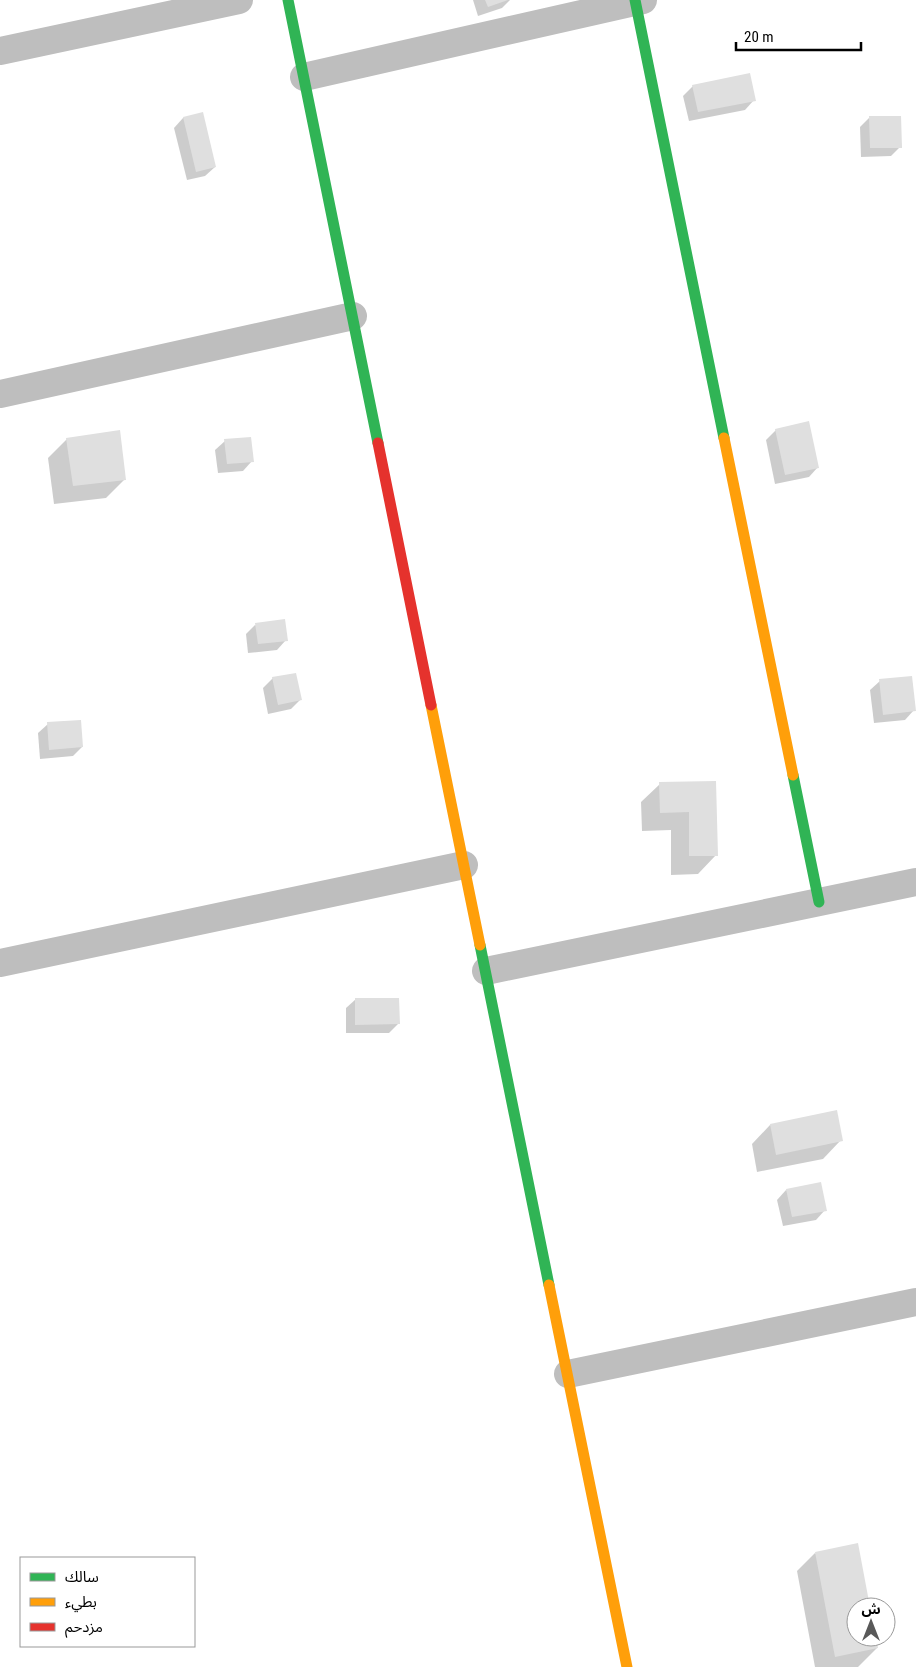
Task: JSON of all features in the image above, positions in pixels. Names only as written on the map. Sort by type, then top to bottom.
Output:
[{"type":"street","points":[[0,51],[239,0]]},
{"type":"street","points":[[288,0],[627,1667]]},
{"type":"street","points":[[304,77],[638,1],[819,902]]},
{"type":"street","points":[[0,394],[353,316]]},
{"type":"street","points":[[0,963],[464,865]]},
{"type":"street","points":[[486,971],[916,882]]},
{"type":"street","points":[[568,1374],[916,1302]]},
{"type":"building","points":[[485,0],[508,0],[488,7]]},
{"type":"building","points":[[750,73],[756,101],[698,112],[692,85]]},
{"type":"building","points":[[203,112],[216,167],[196,172],[183,117]]},
{"type":"building","points":[[869,116],[901,116],[902,148],[870,148]]},
{"type":"building","points":[[809,421],[819,468],[785,475],[775,429]]},
{"type":"building","points":[[120,430],[126,480],[73,486],[66,438]]},
{"type":"building","points":[[251,437],[254,462],[227,464],[224,439]]},
{"type":"building","points":[[285,619],[288,641],[258,644],[255,623]]},
{"type":"building","points":[[296,673],[302,700],[278,705],[272,677]]},
{"type":"building","points":[[912,676],[916,711],[883,715],[879,679]]},
{"type":"building","points":[[81,720],[83,747],[49,750],[47,722]]},
{"type":"building","points":[[716,781],[718,856],[689,856],[689,812],[660,813],[659,782]]},
{"type":"building","points":[[355,998],[399,998],[400,1024],[355,1025]]},
{"type":"building","points":[[837,1110],[843,1141],[776,1155],[770,1124]]},
{"type":"building","points":[[821,1182],[827,1211],[792,1217],[786,1189]]},
{"type":"building","points":[[858,1543],[868,1597],[846,1597],[846,1647],[878,1648],[835,1657],[815,1552]]},
{"type":"traffic: fast","points":[[288,0],[378,443]]},
{"type":"traffic: fast","points":[[635,0],[724,438]]},
{"type":"traffic: fast","points":[[793,775],[819,902]]},
{"type":"traffic: fast","points":[[480,945],[549,1285]]},
{"type":"traffic: slow","points":[[724,438],[793,775]]},
{"type":"traffic: slow","points":[[431,705],[480,945]]},
{"type":"traffic: slow","points":[[549,1285],[627,1667]]},
{"type":"traffic: jam","points":[[378,443],[431,705]]}]
